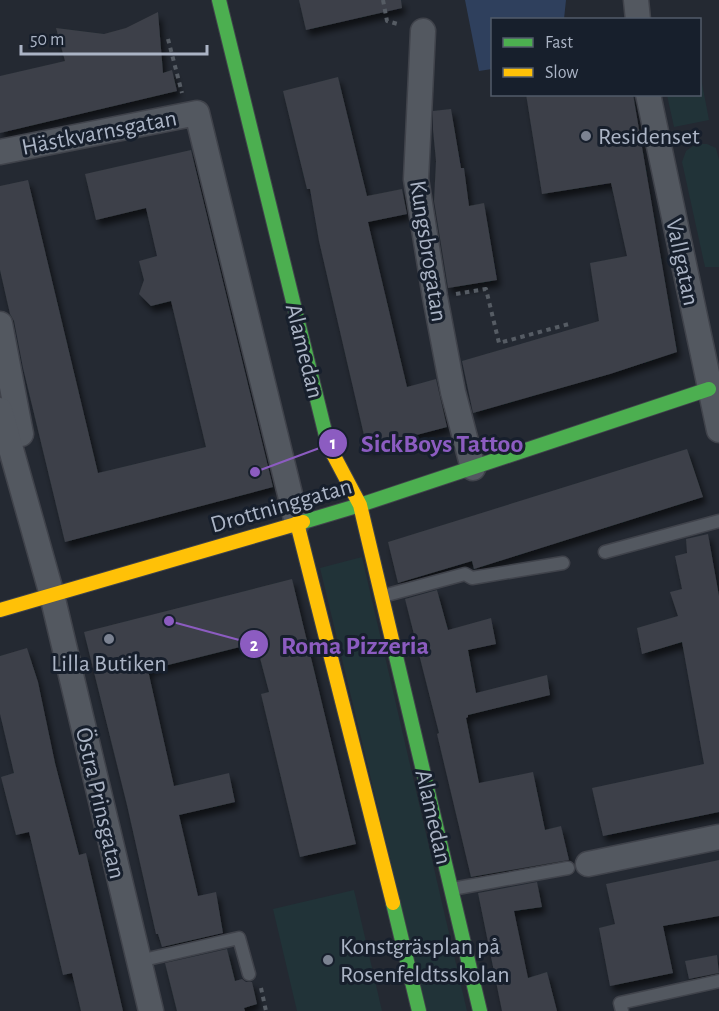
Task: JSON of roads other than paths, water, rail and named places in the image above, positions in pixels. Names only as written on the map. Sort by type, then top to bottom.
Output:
[{"type":"street","name":"Alamedan","points":[[219,0],[328,444],[360,505],[480,1011]]},
{"type":"street","points":[[636,0],[638,18]]},
{"type":"street","name":"Kungsbrogatan","points":[[423,31],[416,178],[453,392],[473,468]]},
{"type":"street","name":"Vallgatan","points":[[648,96],[719,430]]},
{"type":"street","name":"Alamedan","points":[[197,113],[419,1011]]},
{"type":"street","name":"Hästkvarnsgatan","points":[[0,152],[197,113]]},
{"type":"street","name":"Östra Prinsgatan","points":[[0,324],[52,595]]},
{"type":"street","name":"Drottninggatan","points":[[0,610],[360,505],[709,389]]},
{"type":"street","name":"Östra Prinsgatan","points":[[0,410],[52,595],[151,1011]]},
{"type":"street","points":[[578,866],[719,837]]},
{"type":"lane","points":[[605,552],[719,521]]},
{"type":"lane","points":[[382,596],[465,574],[472,578],[562,563]]},
{"type":"lane","points":[[451,889],[578,866]]},
{"type":"lane","points":[[139,961],[238,938],[249,974]]},
{"type":"lane","points":[[622,1011],[621,1003],[719,981]]},
{"type":"water","points":[[465,0],[566,0],[564,18],[491,18],[491,69],[479,71]]},
{"type":"place","name":"Residenset","points":[[586,136]]},
{"type":"place","name":"SickBoys Tattoo","points":[[255,472]]},
{"type":"place","name":"Roma Pizzeria","points":[[169,621]]},
{"type":"place","name":"Lilla Butiken","points":[[109,639]]},
{"type":"place","name":"Konstgräsplan på Rosenfeldtsskolan","points":[[328,960]]}]
